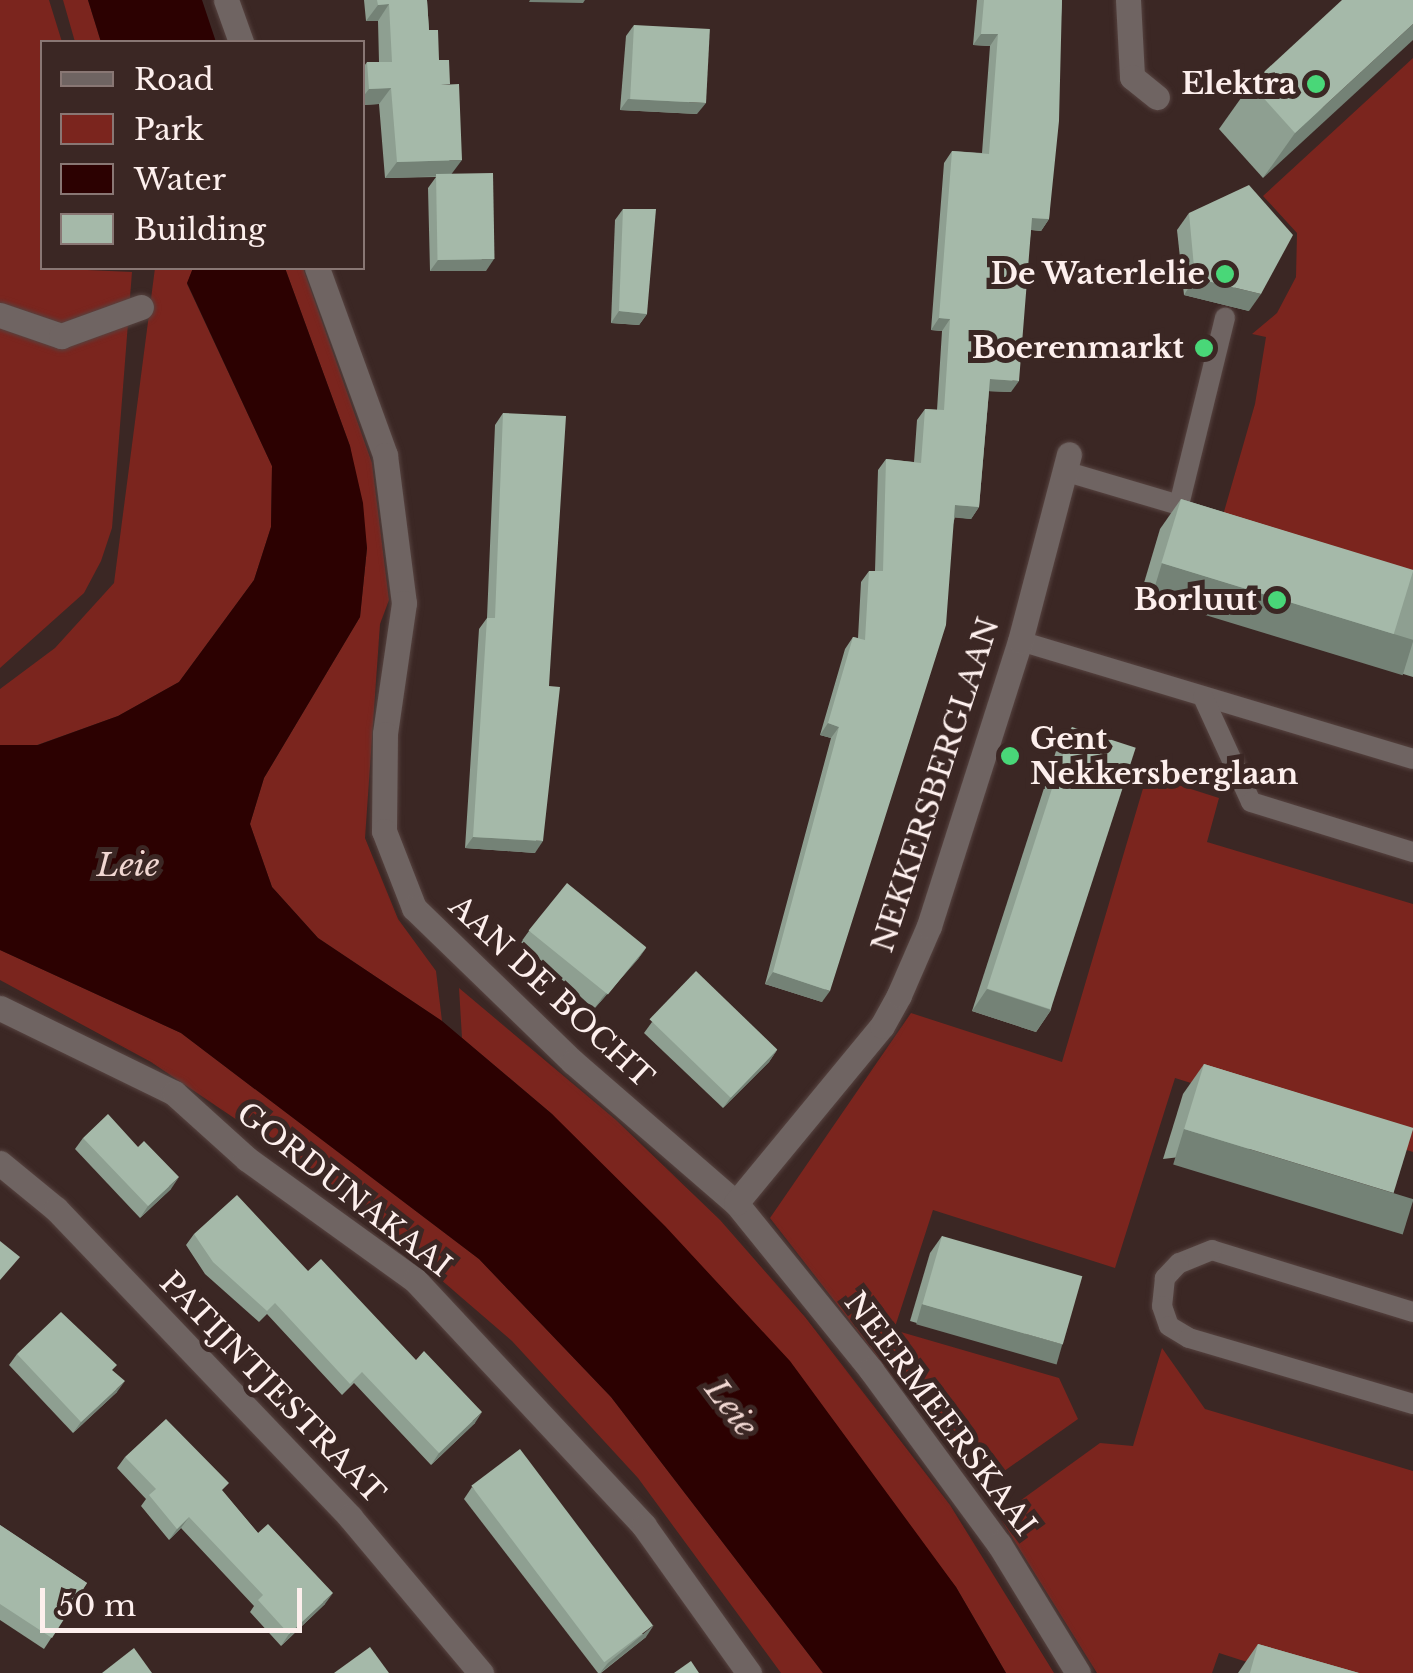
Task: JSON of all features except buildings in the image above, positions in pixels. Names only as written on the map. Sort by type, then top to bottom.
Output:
[{"type":"street","points":[[226,0],[239,40]]},
{"type":"street","points":[[1128,0],[1132,77],[1157,97]]},
{"type":"street","name":"AAN DE BOCHT","points":[[319,270],[385,455],[404,603],[385,734],[384,831],[414,908],[573,1062],[736,1203]]},
{"type":"street","points":[[0,315],[61,336],[141,307]]},
{"type":"street","name":"NEKKERSBERGLAAN","points":[[736,1203],[882,1026],[899,995],[929,926],[1020,641],[1066,462]]},
{"type":"street","name":"GORDUNAKAAI","points":[[0,1008],[174,1093],[247,1158],[415,1280],[644,1526],[750,1673]]},
{"type":"street","name":"PATIJNTJESTRAAT","points":[[0,1163],[56,1209],[337,1504],[482,1673]]},
{"type":"street","name":"NEERMEERSKAAI","points":[[736,1203],[871,1370],[999,1544],[1078,1673]]},
{"type":"lane","points":[[1066,462],[1179,505],[1225,318]]},
{"type":"lane","points":[[1020,641],[1413,758]]},
{"type":"lane","points":[[1204,697],[1252,802],[1413,852]]},
{"type":"lane","points":[[1413,1312],[1212,1250],[1179,1263],[1165,1278],[1162,1306],[1170,1326],[1188,1338],[1413,1404]]},
{"type":"green space","points":[[0,0],[49,0],[61,40],[40,40],[40,270],[132,272],[112,528],[101,561],[84,593],[0,668]]},
{"type":"green space","points":[[63,0],[88,0],[100,40],[74,40]]},
{"type":"green space","points":[[1413,58],[1413,596],[1217,536],[1255,404],[1266,337],[1252,334],[1277,313],[1296,277],[1297,233],[1263,196]]},
{"type":"green space","points":[[155,270],[192,270],[187,284],[272,466],[271,527],[254,580],[179,682],[118,716],[37,745],[0,745],[0,689],[55,648],[114,583]]},
{"type":"green space","points":[[286,270],[304,270],[372,463],[389,600],[380,624],[365,838],[398,919],[436,971],[442,1021],[318,938],[272,887],[250,824],[264,778],[360,617],[367,548],[350,446]]},
{"type":"green space","points":[[1147,775],[1219,798],[1207,842],[1413,904],[1413,1152],[1175,1078],[1115,1268],[933,1210],[894,1330],[1059,1378],[1078,1419],[980,1488],[770,1218],[911,1013],[1062,1062]]},
{"type":"green space","points":[[0,950],[181,1033],[479,1259],[611,1397],[823,1673],[781,1673],[638,1478],[512,1341],[323,1178],[151,1062],[0,980]]},
{"type":"green space","points":[[459,988],[616,1120],[720,1220],[805,1317],[950,1505],[1054,1673],[1006,1673],[956,1587],[552,1114],[462,1038]]},
{"type":"green space","points":[[1162,1348],[1205,1409],[1413,1471],[1413,1673],[1281,1673],[1219,1653],[1212,1673],[1097,1673],[999,1516],[1100,1443],[1133,1446]]},
{"type":"water","points":[[88,0],[202,0],[215,40],[100,40]]},
{"type":"water","name":"Leie","points":[[192,270],[286,270],[350,446],[363,503],[367,548],[360,617],[264,778],[250,824],[272,887],[318,938],[442,1021],[552,1114],[665,1226],[790,1361],[956,1587],[1006,1673],[823,1673],[611,1397],[479,1259],[181,1033],[0,950],[0,745],[38,745],[118,716],[179,682],[254,580],[271,527],[272,466],[187,283]]},
{"type":"place","name":"Elektra","points":[[1316,84]]},
{"type":"place","name":"De Waterlelie","points":[[1225,274]]},
{"type":"place","name":"Boerenmarkt","points":[[1204,348]]},
{"type":"place","name":"Borluut","points":[[1277,600]]},
{"type":"place","name":"Gent Nekkersberglaan","points":[[1010,756]]}]
